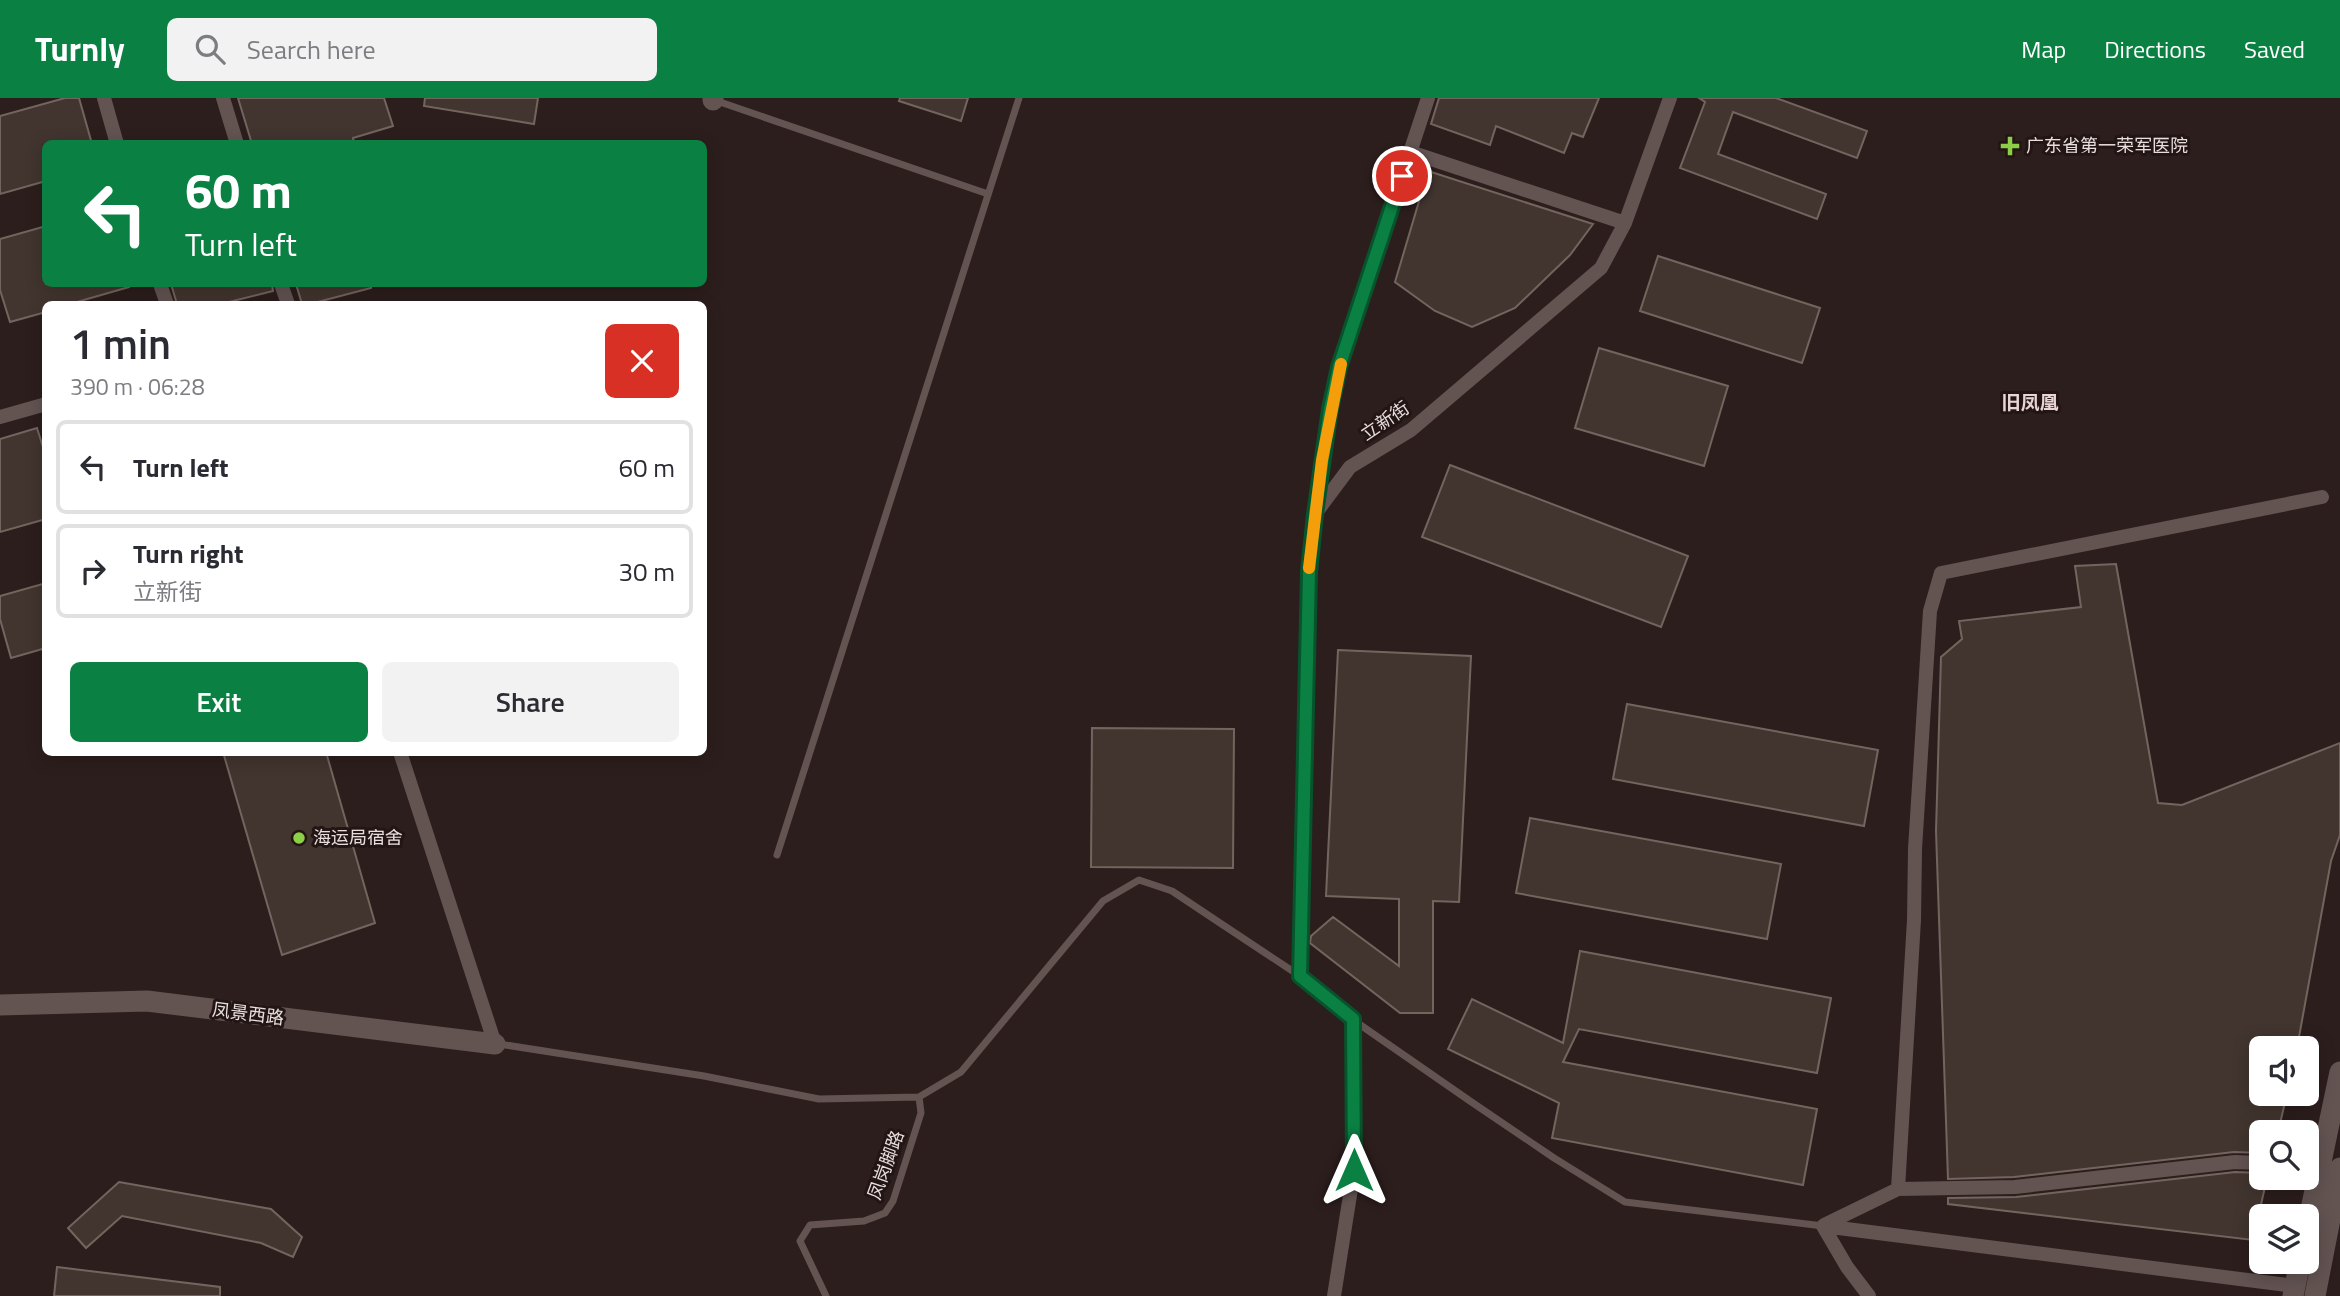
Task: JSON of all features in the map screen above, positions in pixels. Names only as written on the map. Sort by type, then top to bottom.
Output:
[{"type":"street","points":[[104,98],[116,140]]},
{"type":"street","points":[[223,98],[236,140]]},
{"type":"street","points":[[1300,976],[1309,572],[1330,409],[1339,367],[1428,98]]},
{"type":"street","name":"立新街","points":[[1315,514],[1350,467],[1411,430],[1601,268],[1625,223],[1670,98]]},
{"type":"street","points":[[1410,152],[1625,223]]},
{"type":"street","points":[[0,418],[42,405]]},
{"type":"street","points":[[1898,1189],[1930,611],[1941,573],[2322,497]]},
{"type":"street","points":[[401,756],[495,1044]]},
{"type":"street","name":"凤景西路","points":[[0,1005],[147,1001],[495,1044]]},
{"type":"street","points":[[1334,1296],[1354,1170],[1353,1019]]},
{"type":"street","points":[[2313,1204],[2340,1072]]},
{"type":"street","points":[[1823,1226],[1898,1189],[2015,1187],[2249,1163]]},
{"type":"street","points":[[2315,1296],[2323,1165]]},
{"type":"street","points":[[1823,1226],[2294,1291]]},
{"type":"street","points":[[1823,1226],[1847,1267],[1869,1296]]},
{"type":"lane","points":[[777,855],[1019,98]]},
{"type":"lane","points":[[713,99],[988,194]]},
{"type":"lane","points":[[495,1044],[704,1076],[819,1099],[919,1097],[961,1072],[1102,901],[1139,880],[1172,891],[1300,976],[1353,1019],[1554,1158],[1625,1202],[1823,1226]]},
{"type":"lane","name":"凤岗脚路","points":[[826,1296],[800,1241],[810,1225],[864,1221],[885,1213],[893,1201],[920,1113],[919,1097]]},
{"type":"building","points":[[65,98],[79,98],[91,140],[42,140],[42,182],[0,194],[0,116]]},
{"type":"building","points":[[238,98],[384,98],[393,126],[353,140],[251,140]]},
{"type":"building","points":[[425,98],[538,98],[534,124],[424,106]]},
{"type":"building","points":[[900,98],[968,98],[961,121],[899,101]]},
{"type":"building","points":[[1439,98],[1599,98],[1583,137],[1572,133],[1564,153],[1496,126],[1490,145],[1431,124]]},
{"type":"building","points":[[1699,98],[1776,98],[1867,131],[1857,158],[1733,112],[1718,154],[1826,194],[1817,219],[1680,168],[1705,102]]},
{"type":"building","points":[[1428,171],[1593,224],[1570,255],[1515,308],[1472,327],[1435,311],[1395,282]]},
{"type":"building","points":[[42,227],[42,287],[129,287],[80,301],[42,301],[42,313],[10,322],[0,290],[0,239]]},
{"type":"building","points":[[1658,256],[1820,308],[1802,363],[1640,311]]},
{"type":"building","points":[[172,287],[272,287],[273,291],[233,301],[176,301]]},
{"type":"building","points":[[297,287],[371,287],[321,301],[301,301]]},
{"type":"building","points":[[1599,348],[1728,386],[1704,466],[1575,428]]},
{"type":"building","points":[[37,428],[42,444],[42,520],[0,532],[0,439]]},
{"type":"building","points":[[1450,465],[1688,556],[1661,627],[1422,537]]},
{"type":"building","points":[[2116,564],[2158,803],[2182,805],[2340,743],[2340,835],[2331,861],[2299,1036],[2249,1036],[2249,1106],[2284,1106],[2281,1120],[2249,1120],[2249,1153],[2234,1152],[2014,1177],[1948,1179],[1936,831],[1941,657],[1962,639],[1959,621],[2081,607],[2075,566]]},
{"type":"building","points":[[42,584],[42,649],[11,658],[0,619],[0,596]]},
{"type":"building","points":[[1338,650],[1471,656],[1459,902],[1433,901],[1433,1013],[1400,1013],[1310,943],[1311,936],[1333,917],[1399,966],[1399,899],[1326,896]]},
{"type":"building","points":[[1627,704],[1878,750],[1864,826],[1613,779]]},
{"type":"building","points":[[1092,728],[1234,729],[1233,868],[1091,867]]},
{"type":"building","name":"海运局宿舍","points":[[224,756],[327,756],[375,923],[282,955]]},
{"type":"building","points":[[1530,818],[1781,864],[1767,939],[1516,893]]},
{"type":"building","points":[[1580,951],[1831,998],[1817,1073],[1579,1029],[1563,1062],[1817,1109],[1803,1185],[1552,1138],[1559,1103],[1448,1049],[1472,999],[1563,1043]]},
{"type":"building","points":[[2235,1172],[2249,1173],[2249,1190],[2264,1190],[2261,1204],[2249,1204],[2249,1240],[1948,1204],[1948,1198],[2016,1197]]},
{"type":"building","points":[[119,1182],[271,1209],[302,1237],[293,1257],[261,1243],[122,1216],[86,1248],[68,1228]]},
{"type":"building","points":[[57,1267],[220,1287],[220,1296],[54,1296]]},
{"type":"slow traffic","points":[[1309,568],[1322,460],[1341,364]]},
{"type":"place","name":"广东省第一荣军医院","points":[[2010,146]]},
{"type":"place","name":"海运局宿舍","points":[[299,838]]},
{"type":"district","name":"旧凤凰","points":[[2030,402]]},
{"type":"route","points":[[1354,1170],[1353,1019],[1300,976],[1309,572],[1322,460],[1339,367],[1402,176]]}]
